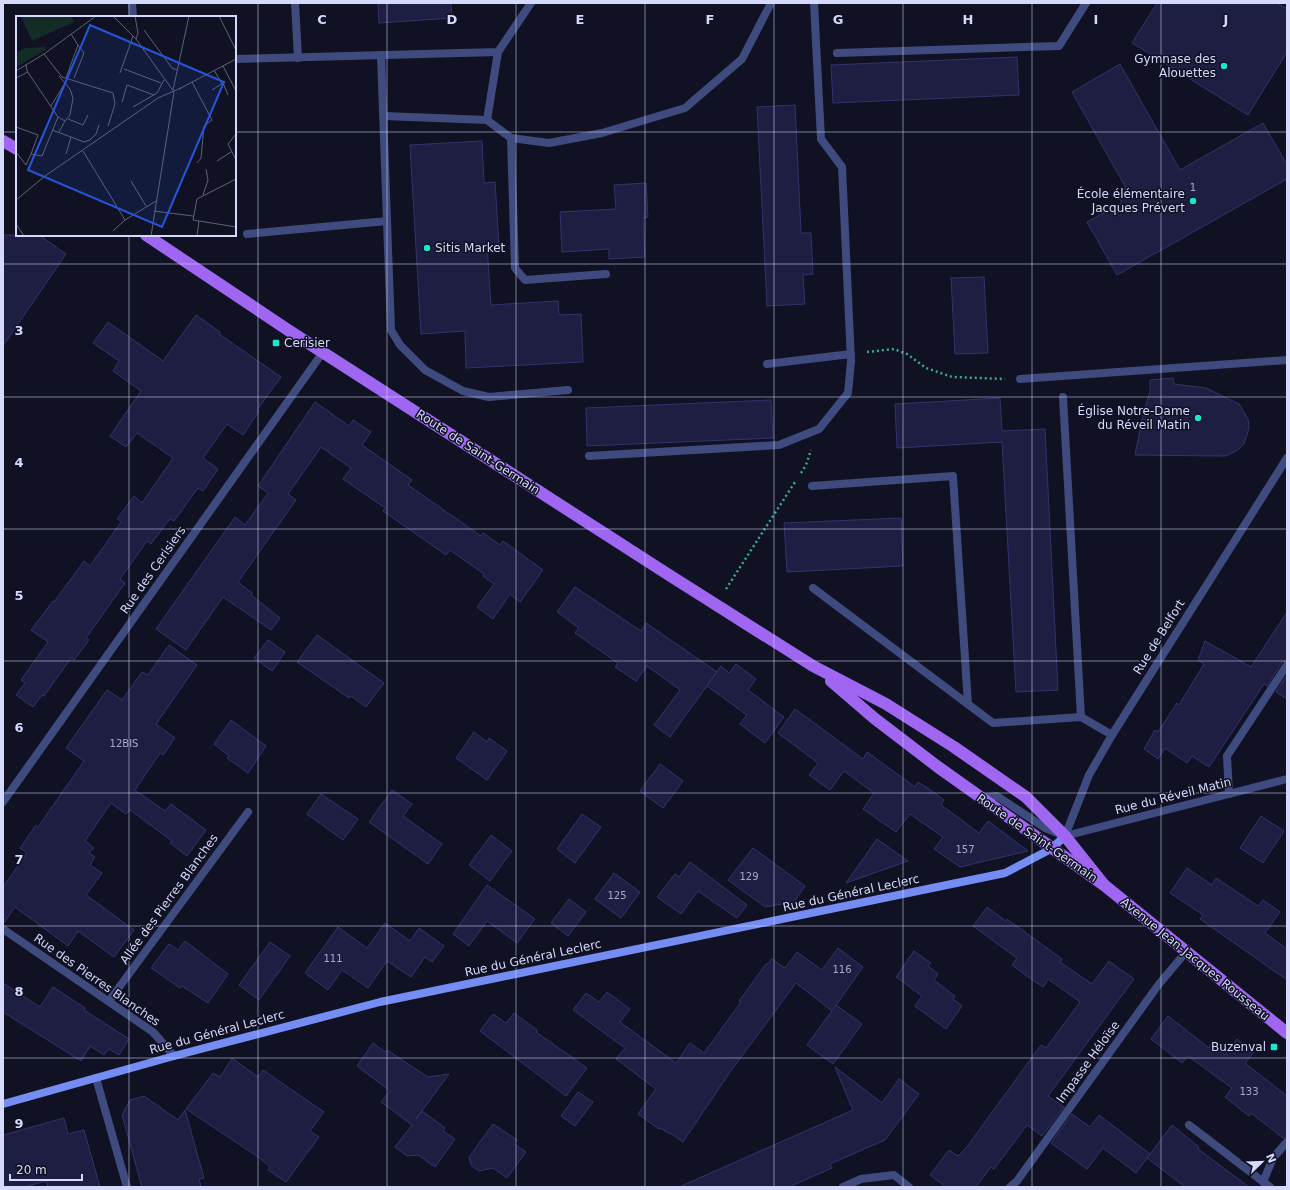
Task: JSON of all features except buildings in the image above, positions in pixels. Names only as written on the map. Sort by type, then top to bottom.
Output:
[{"type":"main road","points":[[3,141],[16,148]]},
{"type":"main road","name":"Route de Saint-Germain","points":[[148,236],[323,352],[715,604],[813,666],[886,704],[954,747],[1026,797],[1064,836],[1104,885]]},
{"type":"main road","name":"Route de Saint-Germain","points":[[813,666],[874,718],[1051,849],[1104,885]]},
{"type":"main road","name":"Avenue Jean-Jacques Rousseau","points":[[1104,885],[1287,1034]]},
{"type":"street","points":[[132,3],[133,16]]},
{"type":"street","points":[[295,3],[298,58]]},
{"type":"street","points":[[487,120],[498,52],[531,3]]},
{"type":"street","points":[[384,116],[487,120],[511,138],[549,143],[595,135],[685,108],[742,58],[769,3]]},
{"type":"street","points":[[589,456],[779,445],[819,429],[848,393],[851,354],[842,167],[821,139],[814,3]]},
{"type":"street","points":[[837,53],[1059,46],[1086,3]]},
{"type":"street","points":[[236,59],[498,52]]},
{"type":"street","points":[[381,55],[391,330],[400,345],[425,370],[463,391],[489,397],[568,390]]},
{"type":"street","points":[[511,138],[515,268],[525,280],[606,274]]},
{"type":"street","points":[[247,234],[387,221]]},
{"type":"street","name":"Rue des Cerisiers","points":[[3,802],[323,352]]},
{"type":"street","points":[[767,364],[851,354]]},
{"type":"street","points":[[1020,380],[1287,360]]},
{"type":"street","points":[[1063,396],[1081,717]]},
{"type":"street","name":"Rue de Belfort","points":[[1064,836],[1089,775],[1112,735],[1287,458]]},
{"type":"street","points":[[812,486],[953,476],[968,704]]},
{"type":"street","points":[[813,588],[993,724],[1081,717],[1112,735]]},
{"type":"street","points":[[1229,794],[1227,756],[1287,665]]},
{"type":"street","name":"Rue du Réveil Matin","points":[[1064,836],[1287,779]]},
{"type":"street","points":[[981,798],[997,796],[1045,828],[1064,836]]},
{"type":"street","name":"Allée des Pierres Blanches","points":[[109,1001],[248,812]]},
{"type":"street","name":"Rue du Général Leclerc","points":[[3,1104],[174,1056],[380,1002],[994,876],[1005,873],[1051,849],[1064,836]]},
{"type":"street","name":"Rue des Pierres Blanches","points":[[3,929],[153,1032],[174,1056]]},
{"type":"street","name":"Impasse Héloïse","points":[[1010,1187],[1017,1181],[1159,984],[1186,952]]},
{"type":"street","points":[[96,1078],[127,1187]]},
{"type":"street","points":[[1189,1125],[1266,1185],[1273,1158],[1287,1142]]},
{"type":"street","points":[[843,1187],[861,1179],[894,1176],[909,1187]]},
{"type":"path","points":[[851,354],[894,349],[907,354],[926,368],[952,377],[1020,380]]},
{"type":"path","points":[[715,604],[806,465],[819,429]]},
{"type":"place","name":"Gymnase des Alouettes","points":[[1224,66]]},
{"type":"place","name":"École élémentaire Jacques Prévert","points":[[1193,201]]},
{"type":"place","name":"Sitis Market","points":[[427,248]]},
{"type":"place","name":"Cerisier","points":[[276,343]]},
{"type":"place","name":"Église Notre-Dame du Réveil Matin","points":[[1198,418]]},
{"type":"place","name":"Buzenval","points":[[1274,1047]]}]
